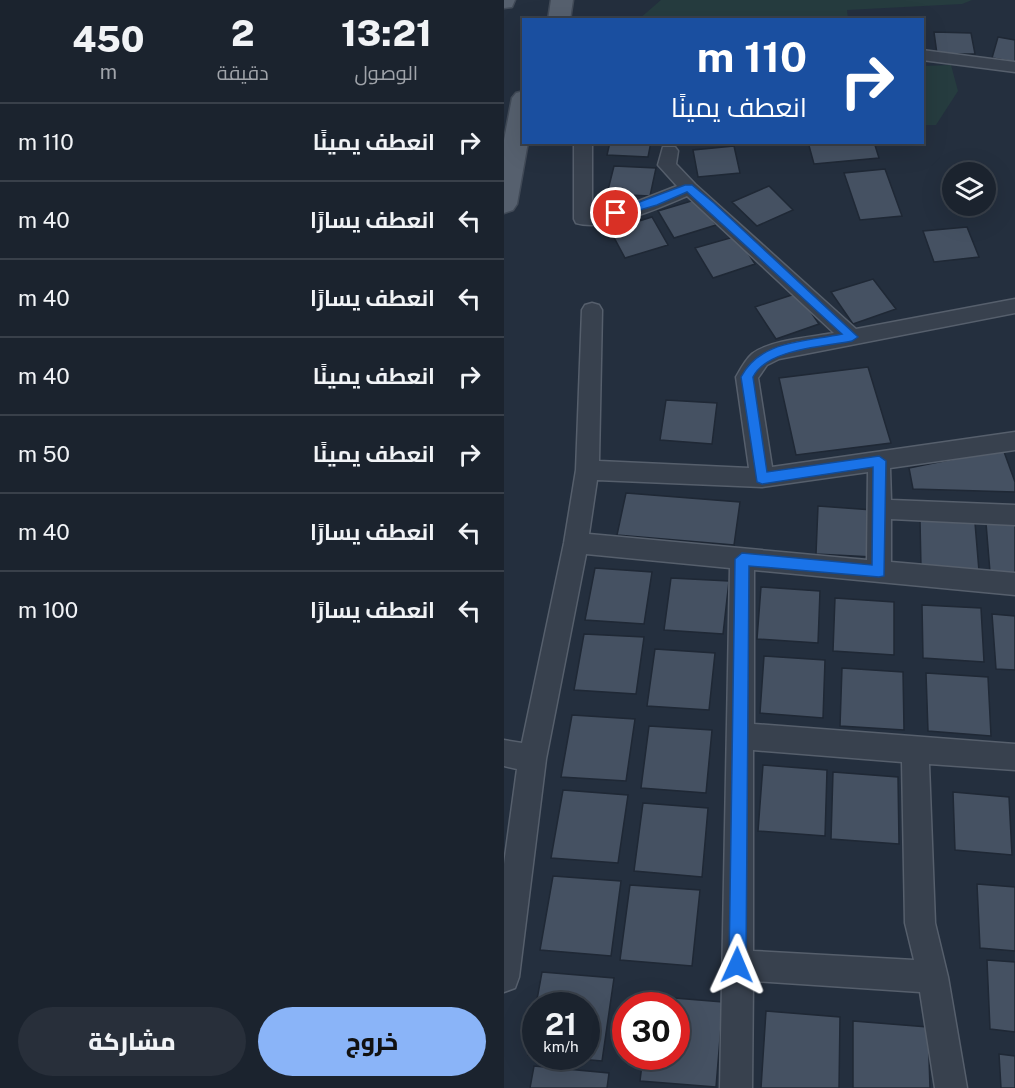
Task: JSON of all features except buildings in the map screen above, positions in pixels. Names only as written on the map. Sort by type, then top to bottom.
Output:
[{"type":"main road","points":[[559,18],[562,0]]},
{"type":"main road","points":[[504,204],[522,104]]},
{"type":"street","points":[[924,55],[1015,67]]},
{"type":"street","points":[[583,144],[584,219],[597,218],[653,203],[688,188]]},
{"type":"street","points":[[669,151],[667,165],[688,188],[711,205],[852,337]]},
{"type":"street","points":[[762,478],[747,377],[752,367],[760,359],[775,352],[1015,306]]},
{"type":"street","points":[[504,977],[532,759],[576,543],[587,470],[592,310]]},
{"type":"street","points":[[587,470],[762,478],[1015,441]]},
{"type":"street","points":[[879,461],[879,571]]},
{"type":"street","points":[[879,509],[1015,515]]},
{"type":"street","points":[[576,543],[1015,584]]},
{"type":"street","points":[[736,1088],[742,559]]},
{"type":"street","points":[[740,736],[1015,758]]},
{"type":"street","points":[[915,750],[920,923],[933,977],[951,1088]]},
{"type":"street","points":[[504,753],[532,759]]},
{"type":"street","points":[[737,965],[933,977]]},
{"type":"green space","points":[[661,0],[972,0],[962,4],[847,10],[848,18],[640,18]]},
{"type":"green space","points":[[951,65],[958,91],[936,125],[924,125],[924,66]]},
{"type":"route","points":[[616,213],[653,203],[688,188],[711,205],[852,337],[775,352],[760,359],[752,367],[747,377],[762,478],[879,461],[879,571],[742,559],[737,965]]}]
